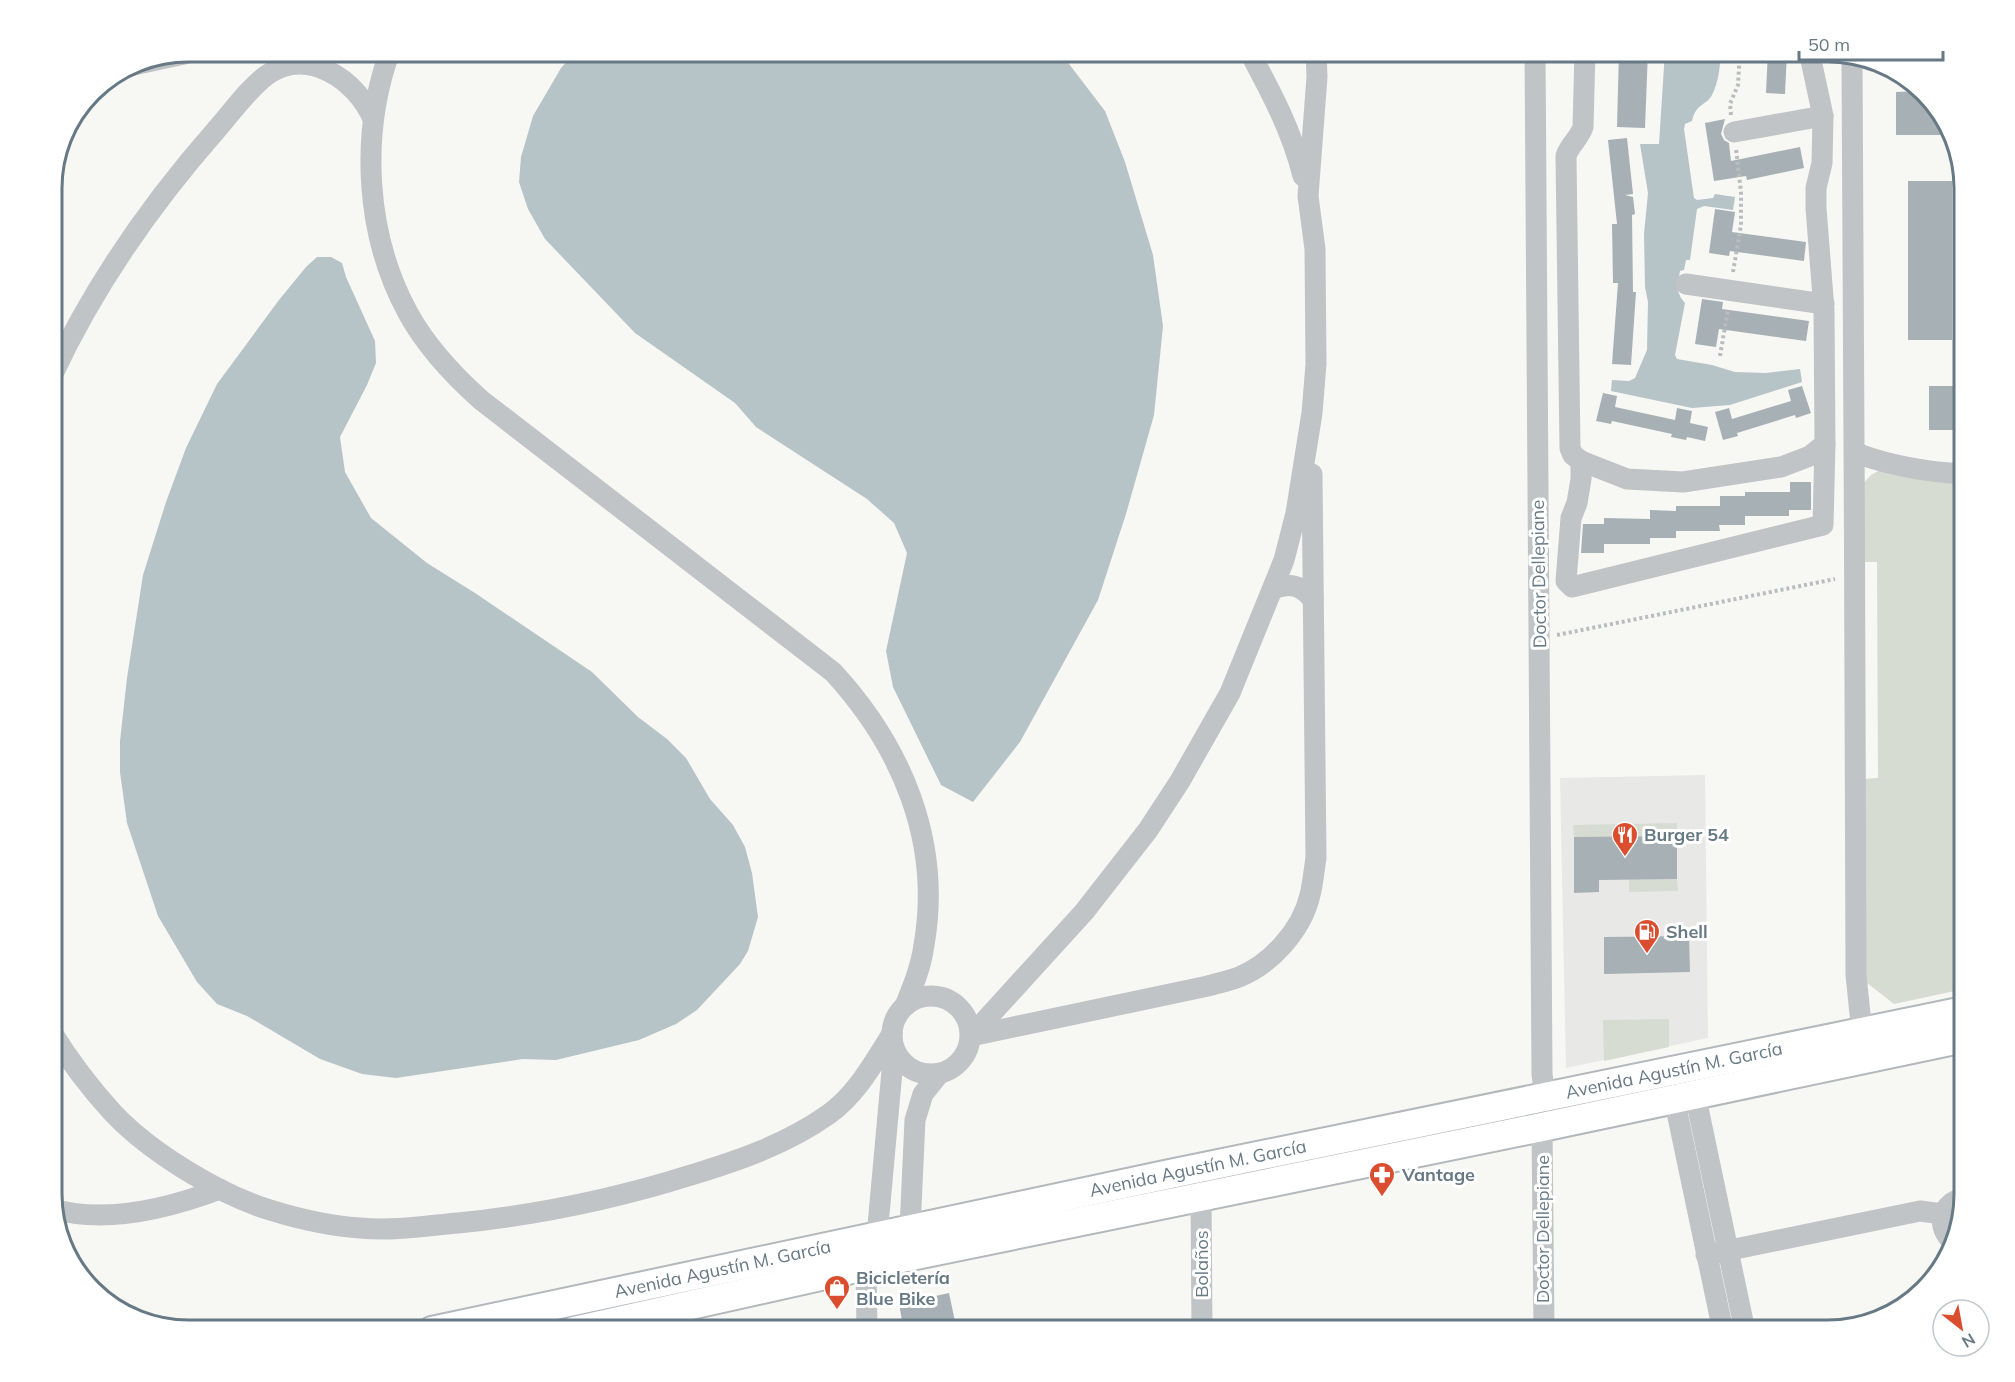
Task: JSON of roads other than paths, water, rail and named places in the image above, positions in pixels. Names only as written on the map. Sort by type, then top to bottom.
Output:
[{"type":"main road","name":"Avenida Agustín M. García","points":[[479,1321],[1170,1173],[1954,1013]]},
{"type":"main road","name":"Avenida Agustín M. García","points":[[641,1321],[902,1258],[1954,1040]]},
{"type":"street","points":[[62,354],[117,259],[160,197],[246,96],[280,62]]},
{"type":"street","points":[[296,62],[335,74],[351,86],[367,104],[373,119]]},
{"type":"street","points":[[386,62],[379,85],[373,119],[371,188],[385,257],[408,314],[443,361],[481,400],[794,639],[833,672],[866,710],[886,741],[910,792],[925,855],[927,878],[928,916],[924,945],[918,972],[905,1006]]},
{"type":"street","points":[[971,1036],[1084,912],[1148,831],[1180,782],[1230,693],[1284,560],[1296,513],[1312,413],[1316,364],[1315,249],[1308,196],[1297,151],[1278,106],[1255,62]]},
{"type":"street","points":[[1308,196],[1316,62]]},
{"type":"street","name":"Doctor Dellepiane","points":[[1535,62],[1542,1062],[1545,1097]]},
{"type":"street","points":[[1585,62],[1583,127],[1579,137],[1569,146],[1566,156],[1570,448],[1573,454],[1581,461],[1627,479],[1683,482],[1781,467],[1809,456],[1825,444]]},
{"type":"street","points":[[1581,461],[1578,503],[1570,518],[1566,581],[1572,587],[1823,525],[1824,304],[1816,188],[1822,163],[1823,117],[1811,62]]},
{"type":"street","points":[[1852,65],[1856,453],[1854,575],[1856,975],[1862,1033]]},
{"type":"street","points":[[1278,106],[1294,112],[1303,110],[1311,104],[1315,97]]},
{"type":"street","points":[[1734,132],[1823,117]]},
{"type":"street","points":[[1686,284],[1824,304]]},
{"type":"street","points":[[971,1036],[1208,986],[1240,977],[1266,960],[1283,945],[1299,922],[1310,897],[1316,858],[1312,413]]},
{"type":"street","points":[[1856,453],[1879,462],[1908,468],[1954,473]]},
{"type":"street","points":[[1273,589],[1283,585],[1302,587],[1313,600]]},
{"type":"street","points":[[1019,985],[1015,999],[1016,1008],[1035,1022]]},
{"type":"street","points":[[893,1041],[899,1058],[917,1072],[939,1074],[951,1069],[962,1060],[971,1036],[969,1023],[963,1011],[954,1002],[942,997],[928,996],[916,999],[898,1014],[893,1041],[877,1236],[902,1258]]},
{"type":"street","points":[[62,1046],[114,1114],[165,1155],[220,1189],[267,1209],[316,1222],[360,1228],[408,1228],[562,1209],[664,1184],[762,1152],[798,1134],[831,1112],[849,1095],[893,1041]]},
{"type":"street","points":[[909,1229],[915,1120],[923,1094],[939,1074]]},
{"type":"street","points":[[1684,1096],[1728,1251],[1743,1321]]},
{"type":"street","points":[[1684,1096],[1706,1255],[1721,1321]]},
{"type":"street","name":"Doctor Dellepiane","points":[[1542,1127],[1544,1321]]},
{"type":"street","points":[[882,1177],[912,1176]]},
{"type":"street","points":[[63,1211],[82,1215],[118,1214],[189,1200],[220,1189]]},
{"type":"street","name":"Bolaños","points":[[1202,1197],[1202,1321]]},
{"type":"street","points":[[1947,1234],[1943,1228],[1943,1214],[1953,1201]]},
{"type":"street","points":[[1706,1255],[1920,1211],[1943,1214]]},
{"type":"street","points":[[847,1243],[866,1266],[867,1321]]},
{"type":"place","name":"Burger 54","points":[[1625,858]]},
{"type":"place","name":"Shell","points":[[1647,955]]},
{"type":"place","name":"Vantage","points":[[1382,1198]]},
{"type":"place","name":"Bicicletería Blue Bike","points":[[837,1311]]}]
